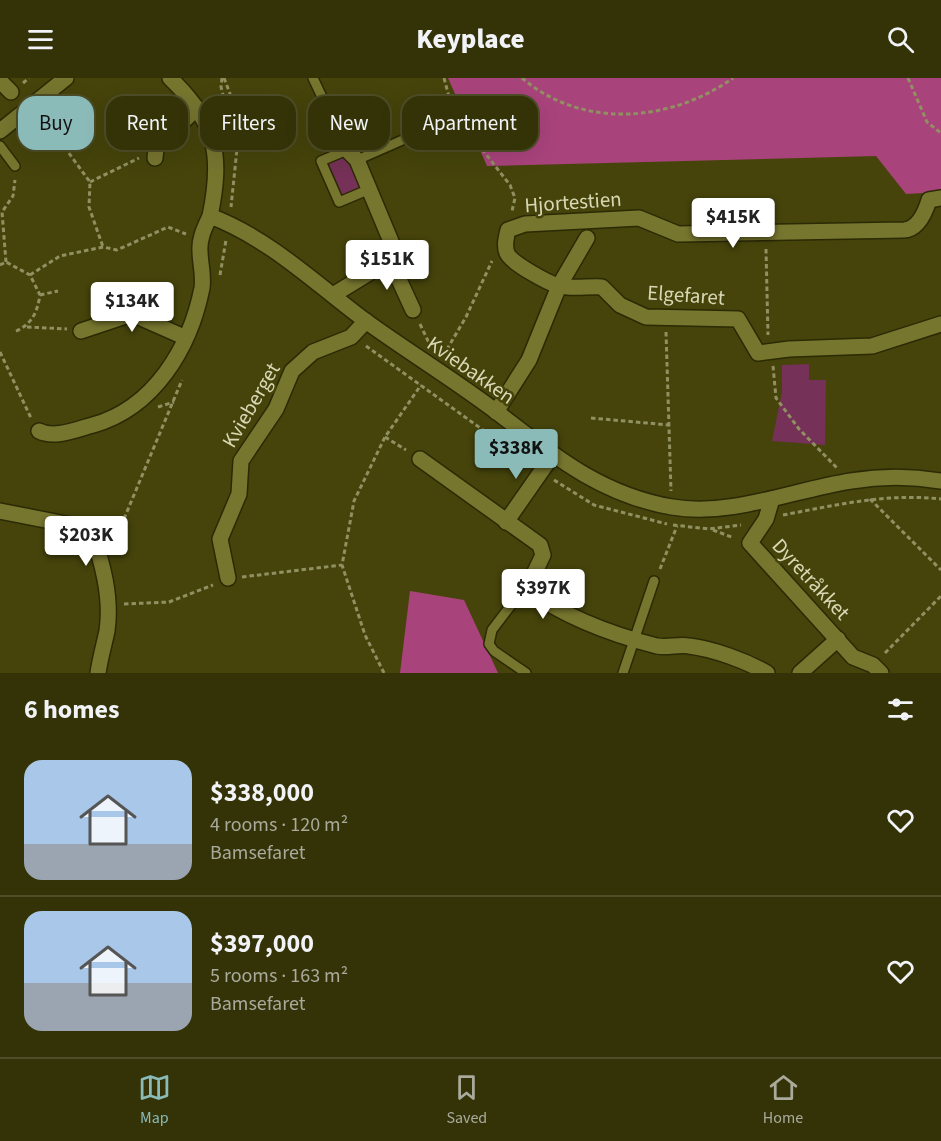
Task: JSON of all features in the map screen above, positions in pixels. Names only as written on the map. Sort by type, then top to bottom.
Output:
[{"type":"street","points":[[0,131],[66,78]]},
{"type":"street","points":[[39,431],[47,435],[58,434],[122,415],[153,390],[171,363],[184,337],[202,286],[201,239],[210,216],[217,157],[213,136],[197,108],[170,78]]},
{"type":"street","points":[[0,81],[11,92]]},
{"type":"street","points":[[149,157],[197,108]]},
{"type":"street","points":[[333,295],[390,260],[393,257],[395,245],[352,155]]},
{"type":"street","name":"Hjortestien","points":[[511,260],[506,252],[508,230],[537,223],[639,218],[678,234],[911,230],[918,223],[929,200],[941,198]]},
{"type":"street","name":"Kviebakken","points":[[210,216],[242,228],[366,321],[496,412],[552,456],[579,473],[620,491],[672,507],[705,508],[772,499],[849,481],[900,476],[941,481]]},
{"type":"street","points":[[496,412],[529,360],[559,286],[587,238]]},
{"type":"street","points":[[390,260],[413,310]]},
{"type":"street","name":"Elgefaret","points":[[511,260],[559,286],[602,286],[620,305],[646,317],[738,319],[756,351],[770,349]]},
{"type":"street","points":[[81,331],[132,314],[184,337]]},
{"type":"street","name":"Kvieberget","points":[[228,578],[219,539],[239,494],[241,461],[276,409],[292,371],[314,352],[351,337],[366,321]]},
{"type":"street","points":[[770,349],[872,345],[941,324]]},
{"type":"street","points":[[507,522],[552,456]]},
{"type":"street","points":[[420,459],[540,545],[543,555],[524,588],[574,619],[660,646],[688,645],[767,673]]},
{"type":"street","name":"Dyretråkket","points":[[772,499],[766,519],[750,543],[853,657],[877,669]]},
{"type":"street","points":[[0,511],[91,529],[101,560],[108,605],[107,629],[98,673]]},
{"type":"street","points":[[801,673],[838,639]]},
{"type":"lane","points":[[313,78],[352,155]]},
{"type":"lane","points":[[370,189],[339,202],[321,161],[352,155],[402,138]]},
{"type":"lane","points":[[0,146],[15,166]]},
{"type":"lane","points":[[623,673],[654,581]]},
{"type":"lane","points":[[524,588],[492,630],[489,644],[494,651],[526,673]]},
{"type":"path","points":[[224,78],[231,96]]},
{"type":"path","points":[[444,78],[453,112],[510,184],[515,198],[511,216]]},
{"type":"path","points":[[522,78],[556,100],[574,108],[614,116],[636,114],[708,95],[733,78]]},
{"type":"path","points":[[908,78],[927,122],[941,133]]},
{"type":"path","points":[[66,150],[90,183],[89,207],[103,247]]},
{"type":"path","points":[[90,183],[149,157]]},
{"type":"path","points":[[6,262],[2,212],[13,196],[16,182]]},
{"type":"path","points":[[30,275],[60,256],[103,247],[117,250],[168,227],[225,246]]},
{"type":"path","points":[[765,232],[770,349],[776,398],[799,429],[941,570]]},
{"type":"path","points":[[439,363],[466,317],[493,258]]},
{"type":"path","points":[[0,265],[6,262]]},
{"type":"path","points":[[6,262],[30,275],[40,295],[36,311],[27,327]]},
{"type":"path","points":[[40,295],[58,291]]},
{"type":"path","points":[[413,310],[434,353]]},
{"type":"path","points":[[666,318],[672,507]]},
{"type":"path","points":[[14,332],[27,327],[81,331]]},
{"type":"path","points":[[351,337],[422,385],[541,472],[594,505],[634,518],[709,529],[750,543]]},
{"type":"path","points":[[0,352],[39,431]]},
{"type":"path","points":[[384,673],[365,635],[342,565],[354,501],[385,437],[422,385]]},
{"type":"path","points":[[591,418],[669,425]]},
{"type":"path","points":[[385,437],[420,459]]},
{"type":"path","points":[[709,529],[856,500],[916,496],[941,499]]},
{"type":"path","points":[[654,581],[677,526]]},
{"type":"path","points":[[877,669],[941,596]]},
{"type":"shaded area","points":[[448,78],[941,78],[941,192],[906,194],[876,156],[487,166],[480,150],[538,150],[538,96],[456,96]]},
{"type":"shaded area","points":[[347,150],[370,189],[339,202],[321,161]]},
{"type":"shaded area","points":[[809,364],[809,380],[826,380],[825,445],[772,441],[782,392],[782,365]]},
{"type":"shaded area","points":[[410,591],[464,600],[498,673],[400,673]]}]
